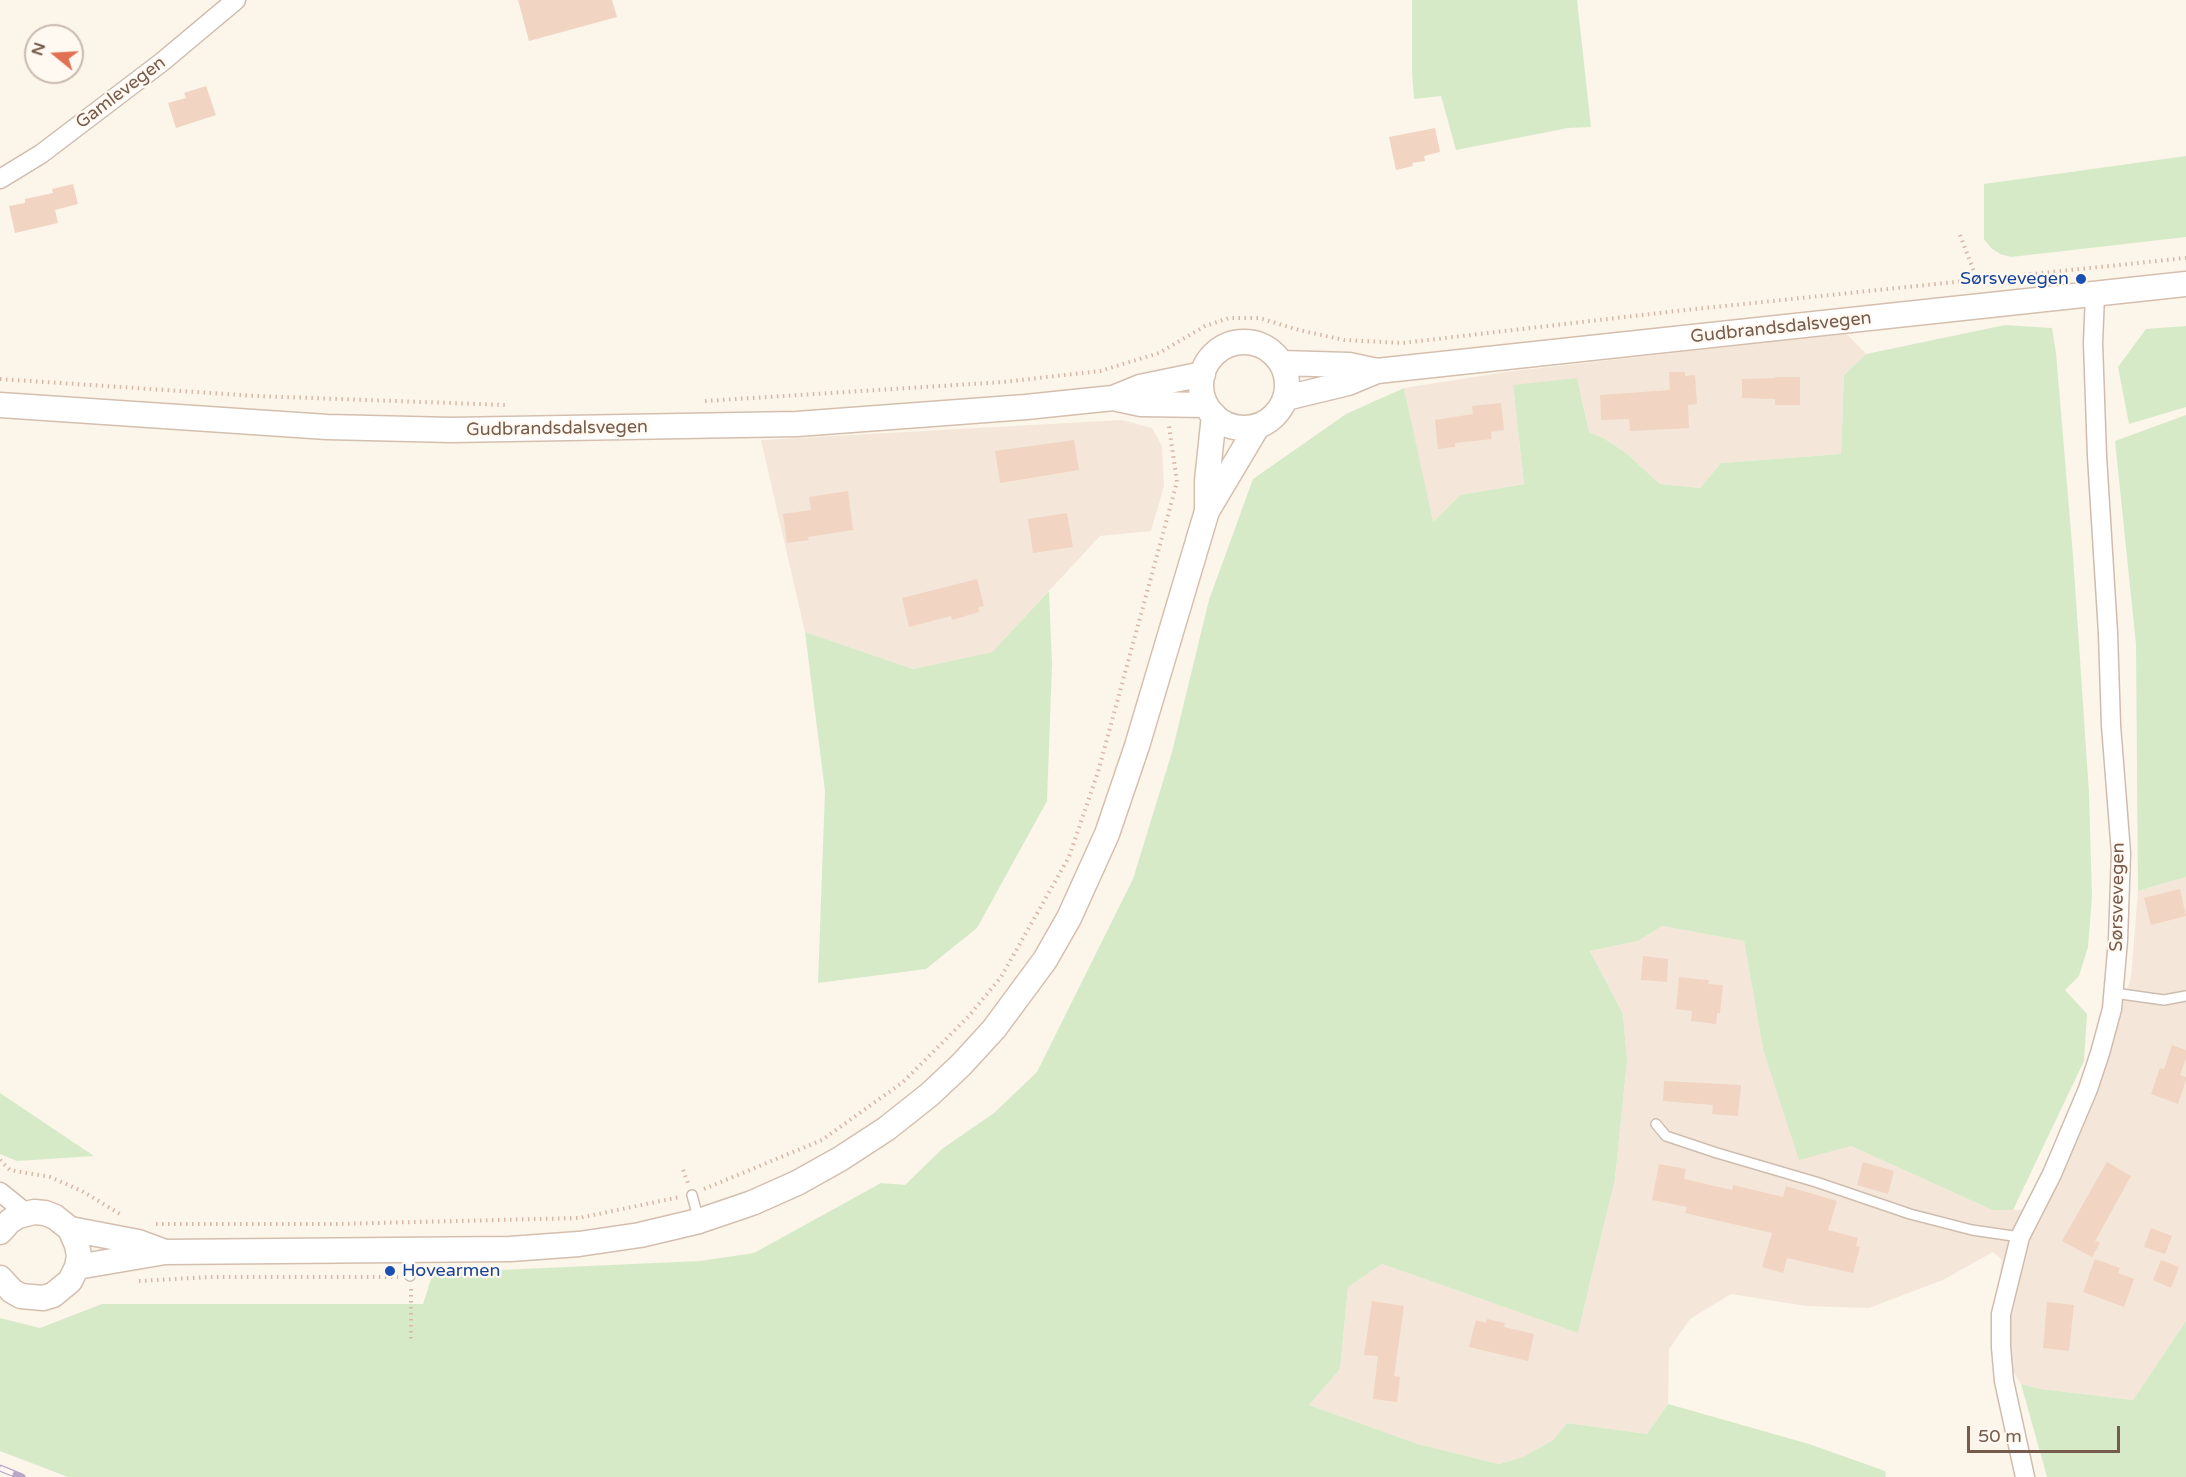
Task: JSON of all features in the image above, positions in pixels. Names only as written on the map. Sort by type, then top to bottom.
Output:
[{"type":"main road","name":"Gudbrandsdalsvegen","points":[[1286,398],[1348,383],[1377,371],[2186,284]]},
{"type":"main road","points":[[1207,511],[1210,410],[1202,390],[1203,374],[1214,355],[1232,344],[1258,345],[1268,350],[1281,363],[1287,381],[1286,398],[1275,416],[1257,427],[1246,429],[1232,427],[1210,410]]},
{"type":"main road","name":"Gudbrandsdalsvegen","points":[[1281,363],[1349,365],[1377,371]]},
{"type":"main road","name":"Gudbrandsdalsvegen","points":[[0,405],[327,427],[509,430],[798,424],[1026,407],[1113,398],[1140,387],[1203,374]]},
{"type":"main road","name":"Gudbrandsdalsvegen","points":[[1113,398],[1141,404],[1210,410]]},
{"type":"main road","points":[[77,1267],[165,1252],[510,1249],[579,1244],[640,1235],[699,1221],[752,1203],[840,1160],[886,1129],[929,1095],[994,1029],[1024,991],[1070,918],[1107,834],[1137,746],[1207,511],[1257,427]]},
{"type":"main road","points":[[0,1232],[10,1221],[26,1214],[45,1213],[55,1217],[70,1229],[77,1245],[77,1267],[63,1289],[43,1298],[21,1296],[0,1280]]},
{"type":"main road","points":[[70,1229],[138,1242],[165,1252]]},
{"type":"street","name":"Gamlevegen","points":[[0,179],[41,154],[134,83],[236,0]]},
{"type":"street","name":"Sørsvevegen","points":[[2025,1477],[2004,1381],[2001,1314],[2020,1237],[2052,1174],[2088,1089],[2109,1020],[2114,993],[2118,940],[2121,853],[2111,725],[2096,433],[2092,343],[2095,294]]},
{"type":"street","points":[[0,1192],[26,1214]]},
{"type":"lane","points":[[2114,993],[2164,1000],[2186,996]]},
{"type":"lane","points":[[1656,1124],[1666,1136],[1717,1154],[1816,1182],[1910,1214],[1972,1230],[2020,1237]]},
{"type":"lane","points":[[692,1195],[699,1221]]},
{"type":"lane","points":[[410,1251],[411,1276]]},
{"type":"path","points":[[1960,236],[1978,281],[1982,306]]},
{"type":"path","points":[[698,402],[980,384],[1100,370],[1159,352],[1205,326],[1229,318],[1259,318],[1344,340],[1402,342],[2186,258]]},
{"type":"path","points":[[0,379],[268,397],[509,405]]},
{"type":"path","points":[[146,1224],[335,1224],[579,1218],[692,1195],[822,1140],[903,1082],[968,1017],[1001,977],[1069,857],[1098,771],[1177,482],[1167,415]]},
{"type":"path","points":[[0,1160],[10,1170],[50,1177],[82,1191],[125,1216]]},
{"type":"path","points":[[136,1281],[411,1276],[411,1340]]},
{"type":"shaded area","points":[[1846,333],[1866,354],[1844,375],[1841,454],[1721,463],[1700,488],[1660,484],[1626,453],[1605,439],[1589,432],[1581,395],[1513,385],[1524,484],[1460,495],[1432,523],[1404,388],[1506,372]]},
{"type":"shaded area","points":[[1122,420],[1152,428],[1162,446],[1164,486],[1151,531],[1100,536],[992,652],[913,669],[805,632],[761,440]]},
{"type":"shaded area","points":[[2186,877],[2186,1321],[2133,1400],[2041,1389],[2021,1384],[1991,1336],[2002,1260],[1993,1252],[1943,1280],[1869,1308],[1806,1306],[1731,1294],[1690,1319],[1669,1349],[1668,1404],[1647,1434],[1567,1423],[1553,1440],[1523,1457],[1499,1464],[1418,1444],[1309,1405],[1340,1369],[1348,1287],[1382,1264],[1578,1333],[1615,1179],[1627,1061],[1623,1014],[1590,951],[1638,941],[1662,926],[1744,941],[1763,1049],[1851,1146],[1992,1210],[2041,1210],[2085,1113],[2131,978],[2138,891]]},
{"type":"green space","points":[[1412,0],[1577,0],[1591,127],[1568,128],[1456,150],[1441,96],[1414,99]]},
{"type":"green space","points":[[2186,156],[2186,237],[2011,257],[1991,248],[1984,239],[1984,184]]},
{"type":"green space","points":[[2005,325],[2052,328],[2056,353],[2089,793],[2092,897],[2088,947],[2079,976],[2065,990],[2087,1014],[2084,1061],[2013,1210],[1992,1210],[1851,1146],[1799,1160],[1763,1049],[1744,941],[1662,926],[1638,941],[1590,951],[1623,1014],[1627,1061],[1615,1179],[1578,1333],[1382,1264],[1348,1287],[1340,1369],[1309,1405],[1418,1444],[1499,1464],[1523,1457],[1553,1440],[1567,1423],[1647,1434],[1668,1404],[1809,1444],[1885,1471],[1886,1477],[68,1477],[0,1451],[0,1318],[40,1328],[102,1304],[423,1304],[433,1273],[700,1261],[754,1253],[881,1183],[905,1185],[942,1149],[994,1113],[1037,1072],[1133,879],[1172,752],[1209,600],[1253,479],[1346,414],[1404,388],[1433,522],[1460,495],[1524,484],[1513,385],[1577,378],[1589,432],[1605,439],[1626,453],[1660,484],[1700,488],[1721,463],[1841,454],[1844,375],[1866,354]]},
{"type":"green space","points":[[2186,326],[2186,407],[2129,424],[2118,367],[2146,329]]},
{"type":"green space","points":[[2186,415],[2186,877],[2138,891],[2136,644],[2115,441]]},
{"type":"green space","points":[[1049,591],[1052,664],[1047,801],[977,928],[926,969],[818,983],[825,791],[805,632],[913,669],[992,652]]},
{"type":"green space","points":[[0,1093],[94,1156],[17,1161],[0,1154]]},
{"type":"green space","points":[[2186,1321],[2186,1477],[2047,1477],[2021,1384],[2041,1389],[2133,1400]]},
{"type":"building","points":[[518,0],[612,0],[617,17],[529,41]]},
{"type":"building","points":[[206,86],[216,115],[176,128],[168,103],[186,98],[184,93]]},
{"type":"building","points":[[1435,128],[1440,152],[1424,156],[1425,161],[1412,163],[1413,166],[1396,170],[1389,137]]},
{"type":"building","points":[[73,184],[78,204],[55,210],[58,223],[15,233],[9,206],[25,203],[25,199],[53,193],[52,189]]},
{"type":"building","points":[[1669,372],[1685,372],[1685,376],[1695,375],[1697,404],[1688,405],[1689,428],[1630,431],[1629,419],[1601,420],[1600,395],[1670,390]]},
{"type":"building","points":[[1800,377],[1800,405],[1775,405],[1775,399],[1742,398],[1742,379]]},
{"type":"building","points":[[1501,403],[1504,430],[1491,432],[1492,439],[1455,443],[1455,447],[1438,449],[1435,420],[1473,414],[1472,406]]},
{"type":"building","points":[[1074,440],[1079,470],[1000,483],[995,451]]},
{"type":"building","points":[[848,491],[853,530],[808,537],[809,540],[787,543],[783,514],[811,510],[809,497]]},
{"type":"building","points":[[1067,513],[1073,547],[1033,553],[1028,519]]},
{"type":"building","points":[[977,579],[984,606],[978,607],[979,612],[952,620],[951,616],[909,627],[902,598]]},
{"type":"building","points":[[2180,889],[2186,916],[2151,925],[2144,898]]},
{"type":"building","points":[[1643,956],[1668,959],[1667,982],[1641,980]]},
{"type":"building","points":[[1679,977],[1709,980],[1708,984],[1723,985],[1720,1013],[1717,1013],[1716,1024],[1691,1021],[1692,1011],[1676,1009]]},
{"type":"building","points":[[2172,1045],[2186,1050],[2186,1058],[2180,1075],[2186,1077],[2186,1080],[2178,1104],[2151,1094],[2160,1068],[2164,1069]]},
{"type":"building","points":[[1664,1081],[1741,1085],[1738,1116],[1712,1114],[1713,1105],[1663,1101]]},
{"type":"building","points":[[1863,1162],[1894,1171],[1888,1194],[1857,1185]]},
{"type":"building","points":[[2107,1162],[2131,1176],[2095,1241],[2100,1243],[2092,1257],[2062,1241]]},
{"type":"building","points":[[1659,1164],[1686,1169],[1684,1179],[1732,1190],[1733,1185],[1783,1197],[1786,1186],[1837,1201],[1828,1230],[1858,1238],[1856,1246],[1860,1247],[1853,1273],[1787,1258],[1783,1273],[1762,1267],[1772,1233],[1685,1213],[1687,1207],[1652,1200]]},
{"type":"building","points":[[2151,1228],[2172,1236],[2165,1254],[2144,1247]]},
{"type":"building","points":[[2095,1259],[2120,1268],[2118,1273],[2134,1279],[2124,1307],[2083,1292]]},
{"type":"building","points":[[2161,1260],[2179,1267],[2171,1288],[2153,1280]]},
{"type":"building","points":[[1372,1301],[1404,1306],[1394,1376],[1400,1377],[1397,1402],[1373,1399],[1378,1356],[1364,1355]]},
{"type":"building","points":[[2047,1302],[2074,1305],[2069,1351],[2043,1348]]},
{"type":"building","points":[[1487,1319],[1505,1323],[1504,1327],[1534,1334],[1528,1361],[1469,1347],[1476,1320],[1486,1323]]},
{"type":"railway","points":[[0,1468],[22,1477]]},
{"type":"place","name":"Sørsvevegen","points":[[2081,279]]},
{"type":"place","name":"Hovearmen","points":[[390,1271]]}]
